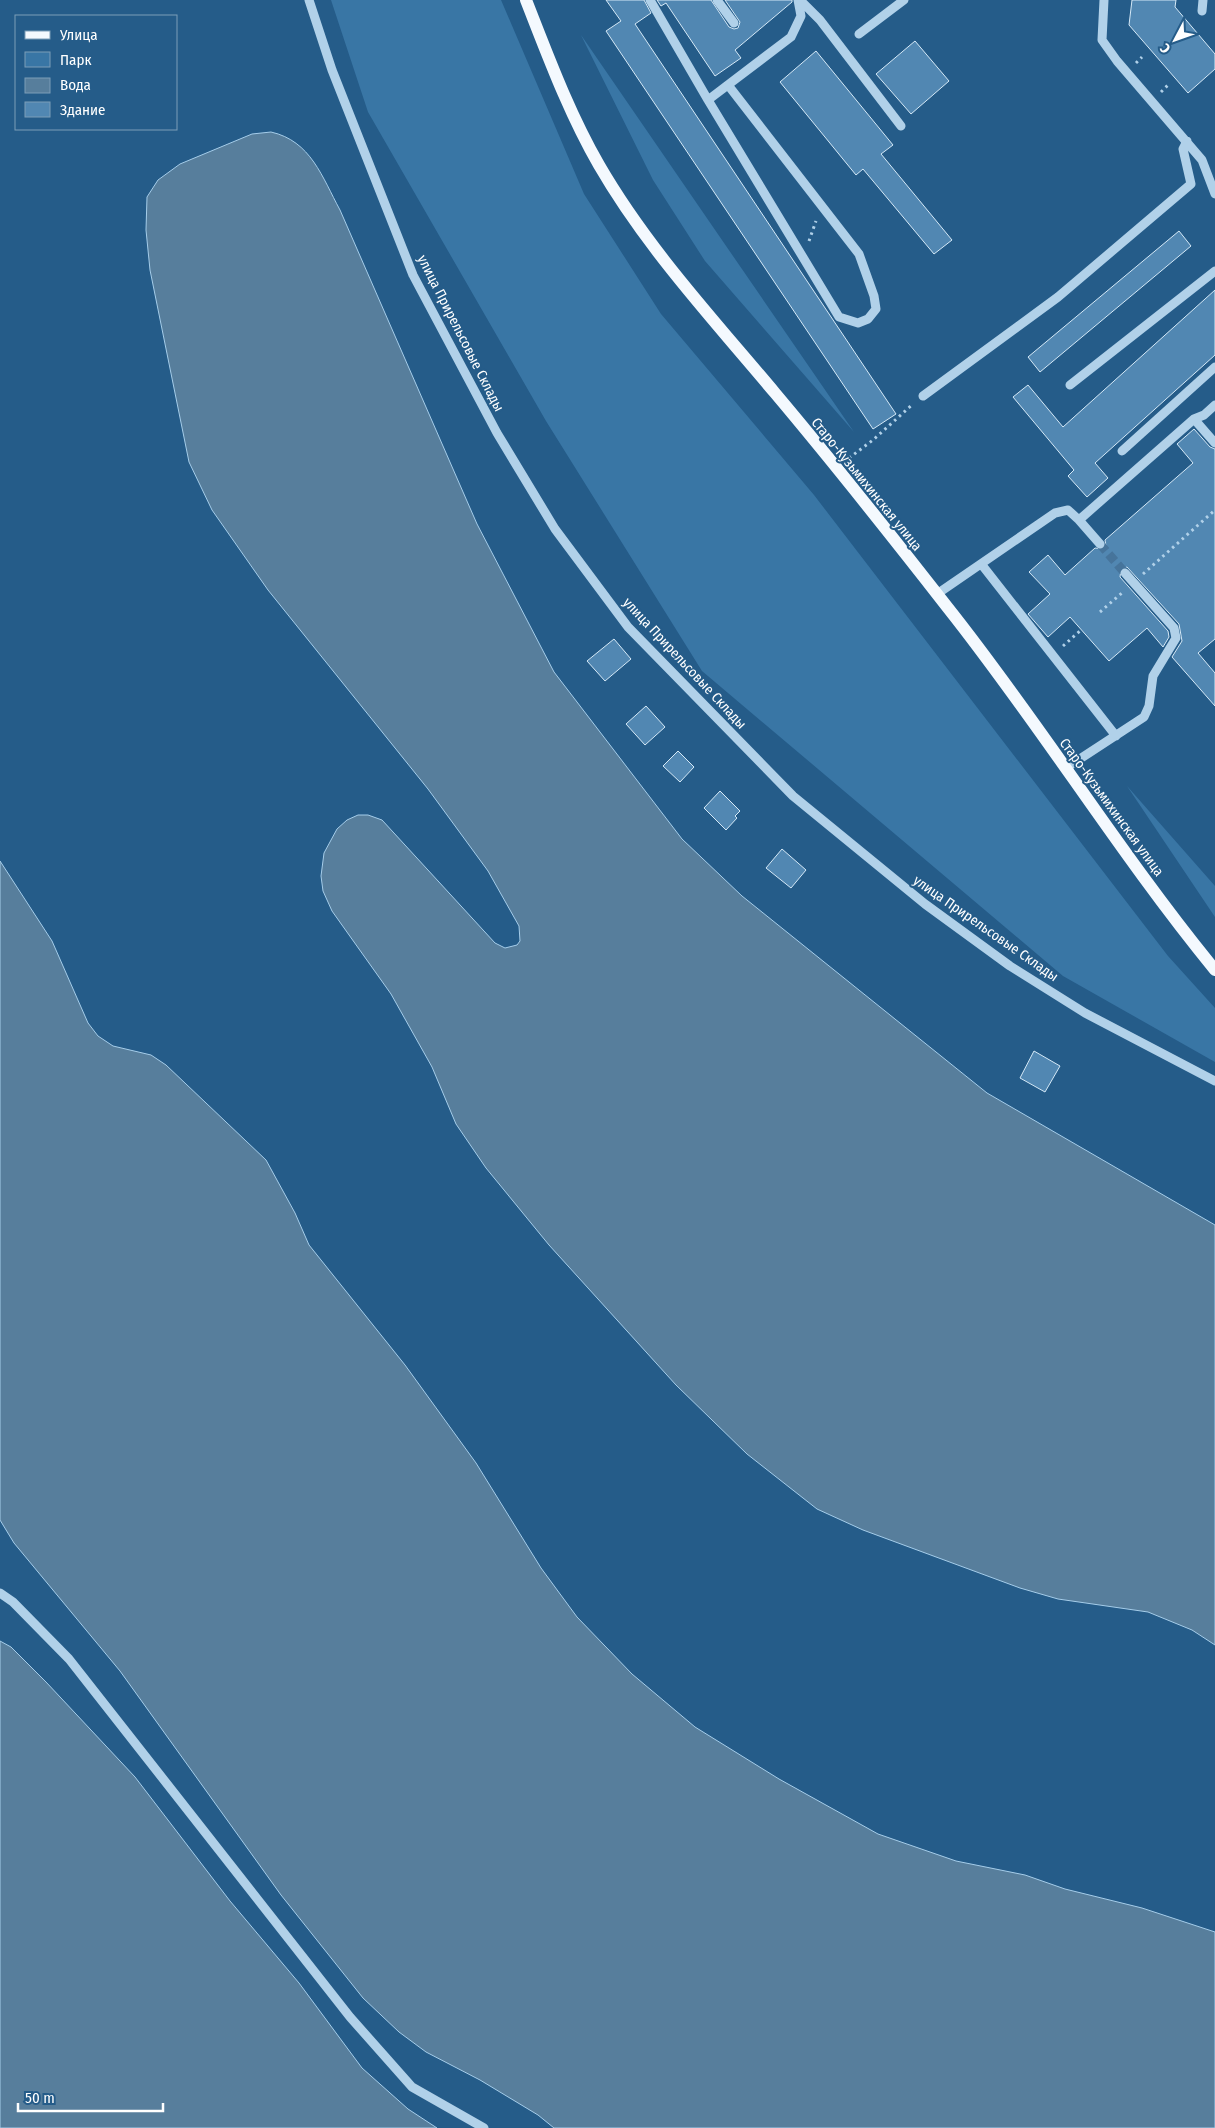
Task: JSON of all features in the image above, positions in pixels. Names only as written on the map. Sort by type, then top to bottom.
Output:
[{"type":"main road","name":"Старо-Кузьмихинская улица","points":[[526,0],[580,129],[617,194],[640,228],[723,332],[836,467],[937,594],[1066,768],[1170,913],[1215,970]]},
{"type":"street","name":"улица Прирельсовые Склады","points":[[309,0],[332,70],[413,275],[497,433],[550,521],[628,627],[793,796],[925,904],[1010,966],[1085,1013],[1215,1081]]},
{"type":"street","points":[[650,0],[802,260],[839,317],[858,323],[868,319],[876,310],[874,296],[859,254],[728,85]]},
{"type":"street","points":[[717,0],[734,23]]},
{"type":"street","points":[[708,100],[791,37],[801,16],[799,0]]},
{"type":"street","points":[[799,0],[820,20],[901,126]]},
{"type":"street","points":[[859,34],[904,0]]},
{"type":"street","points":[[1104,0],[1102,40],[1117,61],[1202,160],[1215,194]]},
{"type":"street","points":[[1202,12],[1203,0]]},
{"type":"street","points":[[923,396],[1058,298],[1191,184],[1183,149],[1187,141]]},
{"type":"street","points":[[1070,385],[1215,272]]},
{"type":"street","points":[[1122,451],[1215,367]]},
{"type":"street","points":[[1079,520],[1194,419],[1204,415],[1215,406]]},
{"type":"street","points":[[1194,419],[1215,443]]},
{"type":"street","points":[[937,594],[982,565],[1055,513],[1068,510],[1100,544]]},
{"type":"street","points":[[982,565],[1116,736]]},
{"type":"street","points":[[1066,768],[1144,717],[1149,706],[1153,676],[1176,638],[1174,628],[1125,573]]},
{"type":"street","points":[[0,1593],[13,1602],[69,1659],[350,2017],[412,2087],[484,2128]]},
{"type":"path","points":[[1159,94],[1168,85]]},
{"type":"path","points":[[802,260],[822,204]]},
{"type":"path","points":[[836,467],[874,440],[923,396]]},
{"type":"path","points":[[1133,583],[1215,510]]},
{"type":"path","points":[[1100,612],[1112,602]]},
{"type":"path","points":[[1053,655],[1081,630]]},
{"type":"green space","points":[[331,0],[501,0],[584,194],[661,314],[814,495],[1168,956],[1215,1008],[1215,1062],[1063,976],[702,671],[546,421],[368,112]]},
{"type":"green space","points":[[581,35],[854,432],[705,261],[653,180]]},
{"type":"green space","points":[[1127,786],[1215,886],[1215,917]]},
{"type":"water","points":[[271,132],[296,143],[306,152],[321,173],[340,210],[477,524],[554,672],[682,839],[742,896],[987,1093],[1215,1225],[1215,1645],[1192,1630],[1148,1612],[1058,1599],[1020,1588],[863,1530],[817,1509],[747,1454],[676,1385],[549,1245],[486,1168],[456,1124],[432,1067],[391,994],[332,911],[323,891],[321,876],[324,853],[337,829],[347,820],[358,815],[368,815],[382,820],[495,943],[505,948],[517,945],[520,941],[519,926],[488,871],[428,789],[268,590],[212,510],[189,462],[150,270],[146,230],[147,197],[158,180],[180,164],[252,134]]},
{"type":"water","points":[[0,861],[52,941],[88,1023],[98,1036],[113,1046],[151,1055],[166,1065],[266,1160],[295,1213],[309,1245],[405,1365],[476,1463],[541,1568],[577,1617],[632,1674],[695,1727],[779,1779],[878,1834],[956,1861],[1025,1875],[1065,1889],[1142,1908],[1215,1932],[1215,2128],[554,2128],[538,2115],[480,2080],[426,2052],[399,2032],[363,1998],[281,1895],[120,1671],[14,1543],[0,1520]]},
{"type":"water","points":[[0,1641],[11,1647],[46,1682],[135,1777],[230,1901],[299,1983],[362,2068],[408,2109],[437,2128],[0,2128]]},
{"type":"building","points":[[606,0],[644,0],[651,13],[635,24],[896,414],[873,429],[606,31],[621,21]]},
{"type":"building","points":[[657,0],[711,0],[729,27],[734,29],[738,28],[740,22],[725,0],[792,0],[792,2],[735,50],[741,58],[715,76],[666,3],[661,6]]},
{"type":"building","points":[[1132,0],[1176,0],[1175,7],[1215,54],[1215,69],[1188,93],[1129,25]]},
{"type":"building","points":[[915,41],[949,81],[911,114],[876,74]]},
{"type":"building","points":[[816,51],[893,145],[881,154],[952,240],[934,254],[863,169],[856,175],[780,82]]},
{"type":"building","points":[[1179,231],[1191,246],[1040,372],[1028,357]]},
{"type":"building","points":[[1215,290],[1215,355],[1095,463],[1108,478],[1087,497],[1068,476],[1074,470],[1013,397],[1028,385],[1063,427]]},
{"type":"building","points":[[1194,429],[1210,447],[1215,449],[1215,639],[1198,653],[1215,673],[1215,706],[1172,657],[1182,641],[1179,624],[1127,567],[1121,569],[1120,577],[1168,631],[1169,637],[1163,647],[1147,628],[1109,661],[1070,617],[1048,637],[1028,614],[1050,594],[1029,572],[1048,555],[1065,575],[1095,548],[1104,549],[1106,546],[1105,540],[1193,463],[1177,444]]},
{"type":"building","points":[[614,639],[631,659],[605,681],[587,661]]},
{"type":"building","points":[[646,706],[665,727],[645,745],[626,724]]},
{"type":"building","points":[[678,751],[694,767],[680,782],[663,766]]},
{"type":"building","points":[[720,791],[740,811],[735,816],[737,818],[726,830],[704,808]]},
{"type":"building","points":[[782,849],[806,870],[791,888],[766,868]]},
{"type":"building","points":[[1034,1051],[1060,1066],[1045,1092],[1020,1078]]},
{"type":"tunnel","points":[[1100,544],[1125,573]]}]
